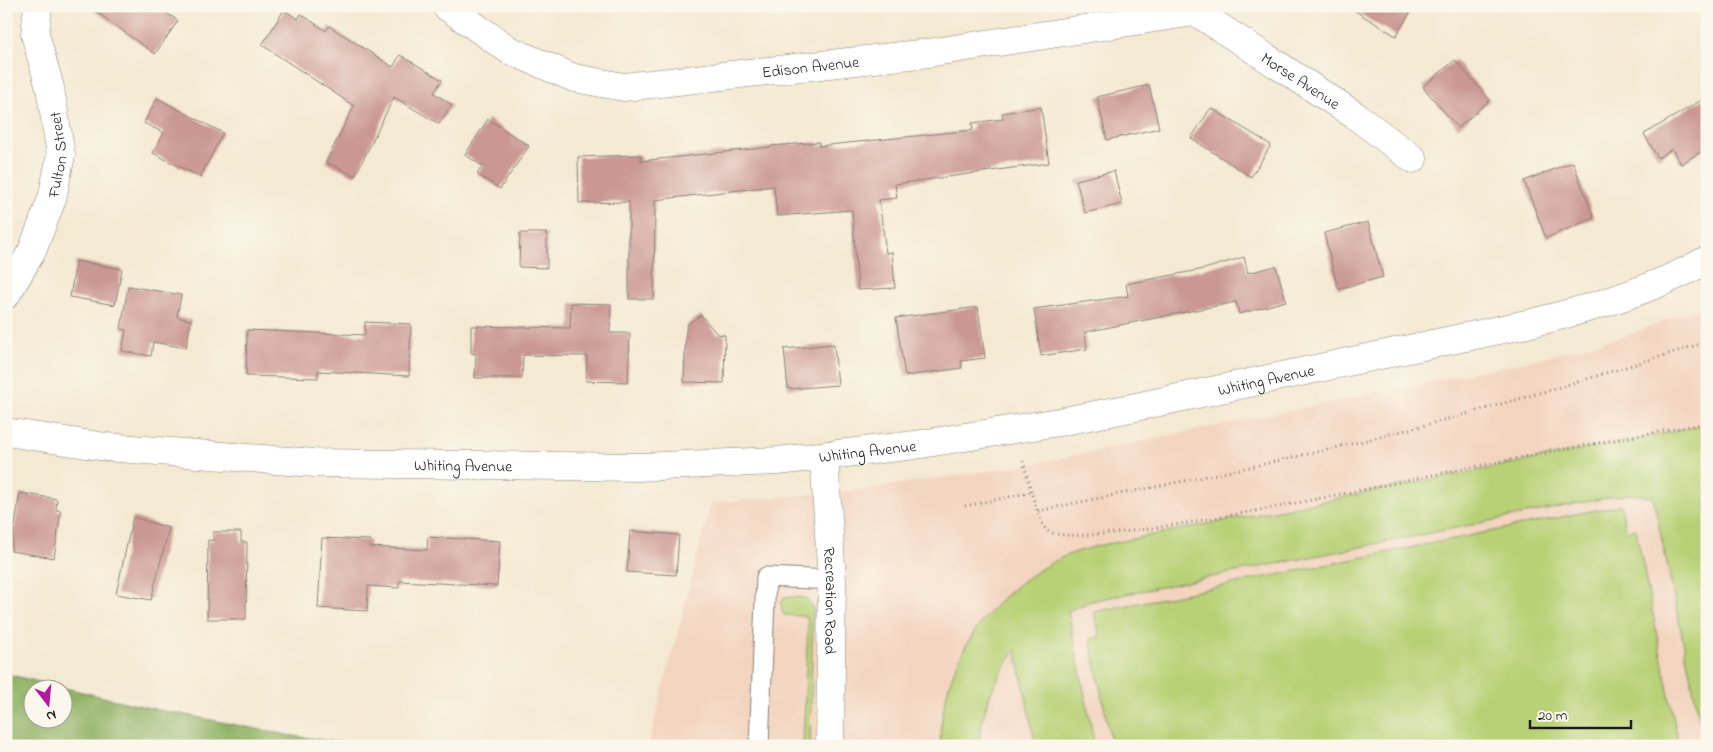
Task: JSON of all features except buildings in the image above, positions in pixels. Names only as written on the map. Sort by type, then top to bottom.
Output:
[{"type":"street","name":"Fulton Street","points":[[6,295],[32,251],[52,199],[61,155],[50,88],[35,34],[38,6]]},
{"type":"street","name":"Edison Avenue","points":[[446,6],[509,50],[574,78],[624,87],[928,53],[1191,9]]},
{"type":"street","name":"Morse Avenue","points":[[1191,9],[1356,116],[1413,159]]},
{"type":"street","name":"Whiting Avenue","points":[[6,432],[106,447],[315,463],[638,467],[715,465],[824,456],[915,445],[1059,422],[1527,324],[1571,314],[1613,301],[1658,284],[1707,260]]},
{"type":"street","name":"Recreation Road","points":[[824,456],[832,580],[830,746]]},
{"type":"lane","points":[[759,746],[766,577],[832,580]]},
{"type":"path","points":[[1038,511],[1327,450],[1508,403],[1707,342]]},
{"type":"path","points":[[1023,461],[1038,511],[1047,531],[1054,534],[1080,536],[1221,518],[1480,465],[1707,423]]},
{"type":"path","points":[[965,506],[1032,492]]},
{"type":"shaded area","points":[[1707,305],[1707,746],[648,746],[711,503],[861,490],[1033,464],[1529,361],[1628,335]]},
{"type":"green space","points":[[1707,425],[1707,746],[1705,746],[1653,497],[1631,494],[1091,601],[1068,611],[1095,746],[1036,746],[1016,650],[1001,672],[990,695],[980,733],[979,746],[940,746],[942,715],[949,686],[960,658],[974,633],[992,610],[1013,589],[1038,571],[1065,556],[1097,546]]},
{"type":"green space","points":[[1621,505],[1626,531],[1636,529],[1679,746],[1112,746],[1090,639],[1100,637],[1094,612]]},
{"type":"green space","points":[[784,598],[806,598],[813,609],[810,746],[803,746],[808,624],[807,618],[803,616],[784,615],[781,603]]},
{"type":"green space","points":[[6,674],[31,680],[22,680],[22,730],[72,730],[72,690],[150,708],[287,735],[365,746],[6,746]]}]
